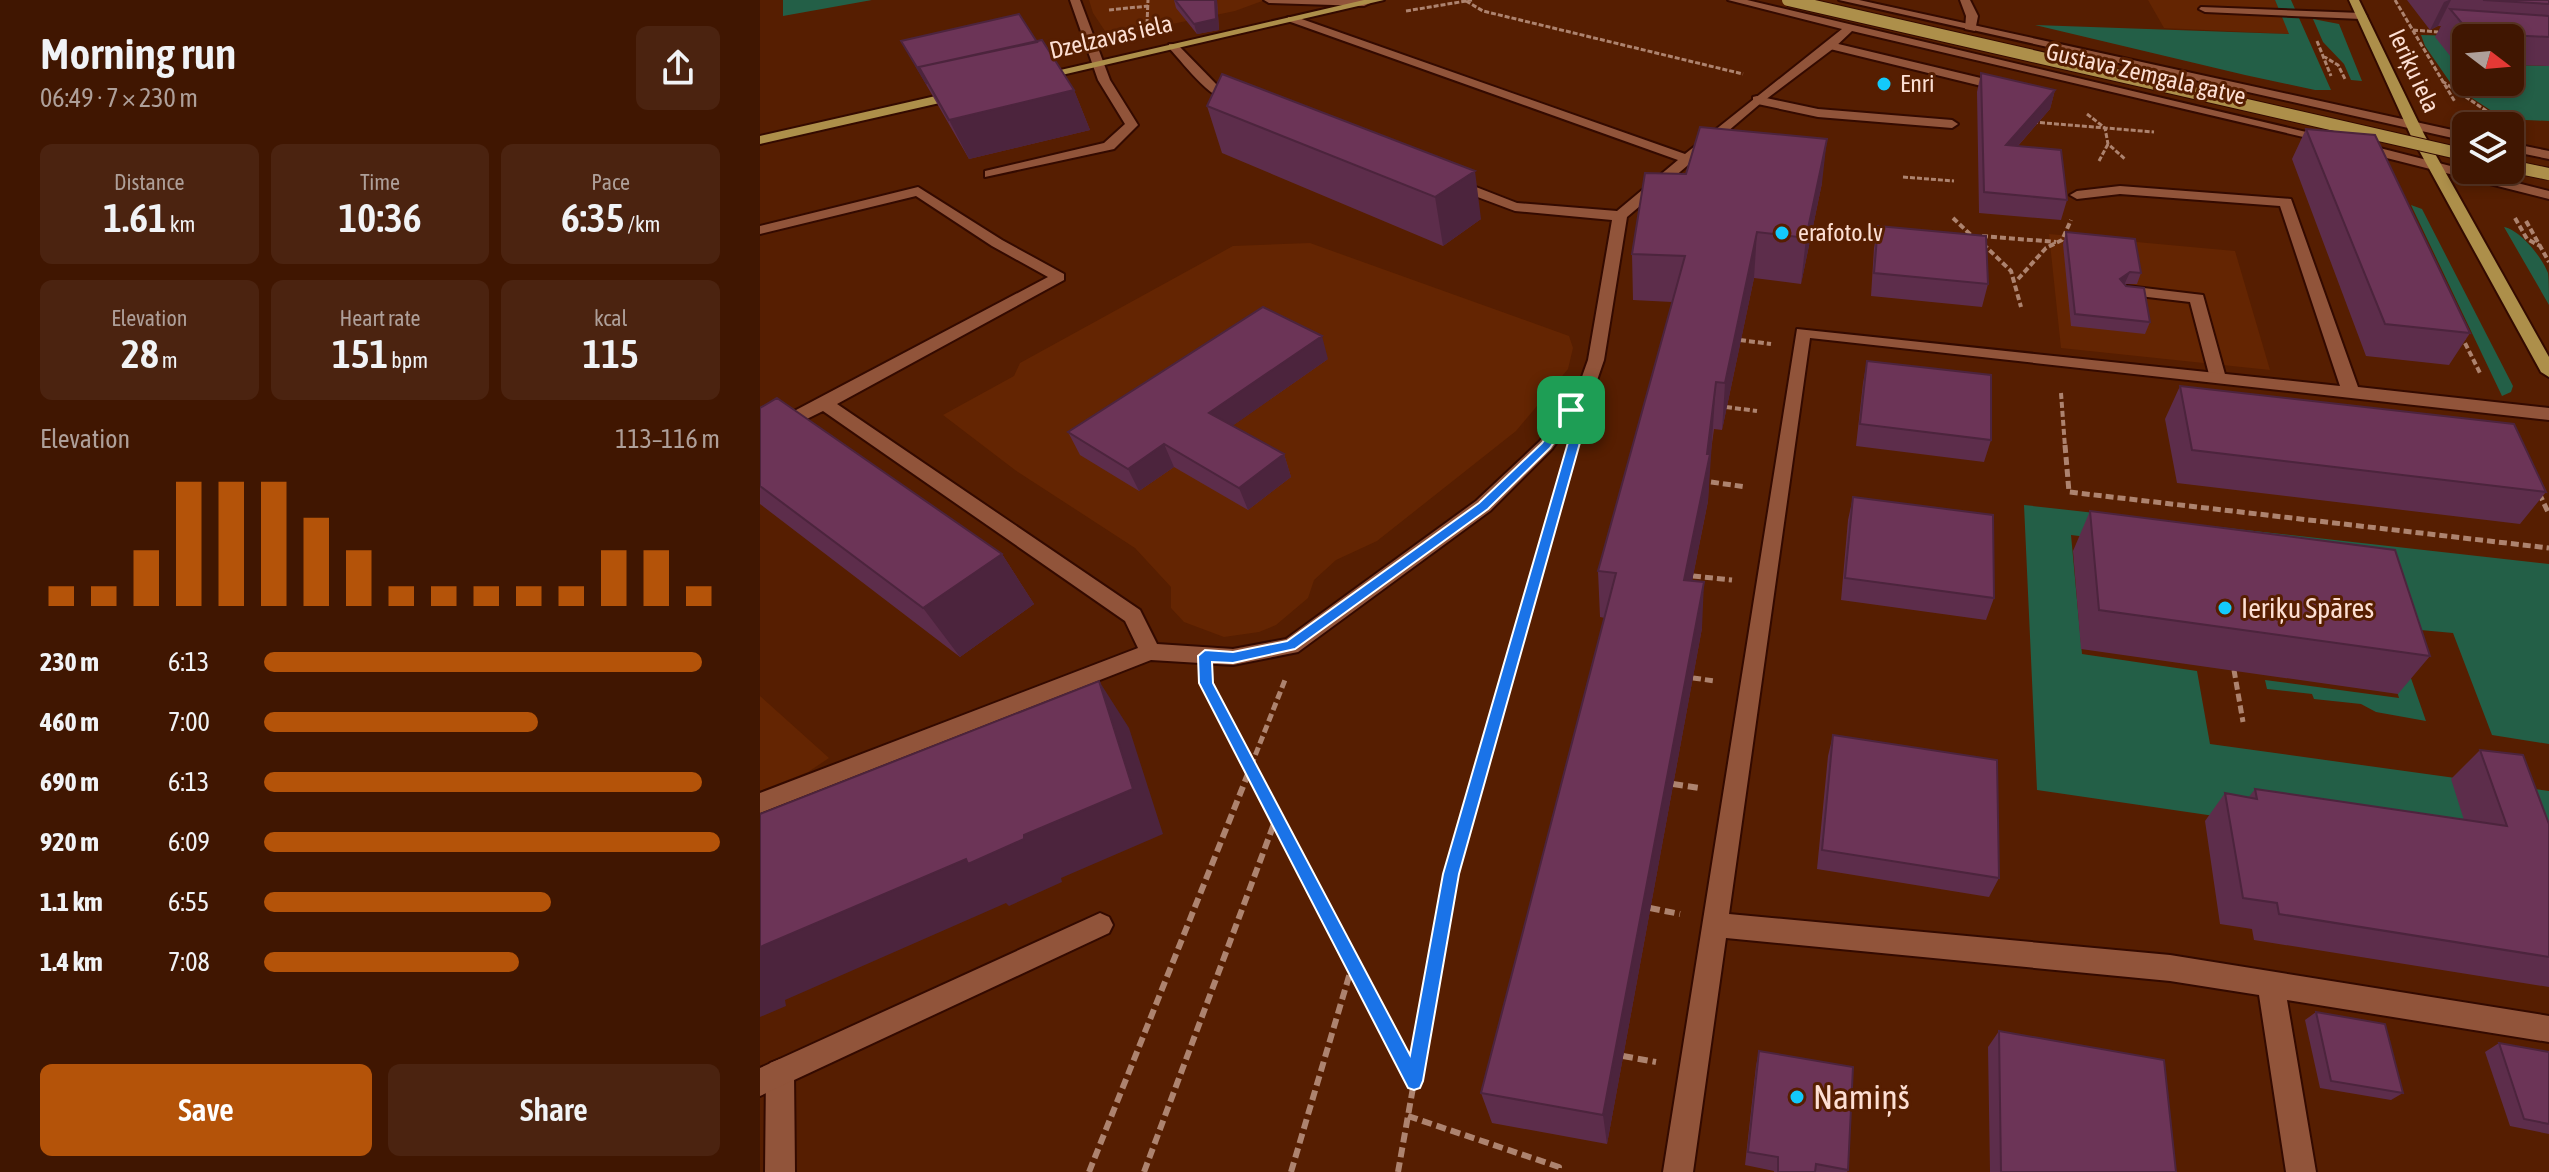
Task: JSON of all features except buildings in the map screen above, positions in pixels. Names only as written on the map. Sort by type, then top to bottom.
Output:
[{"type":"main road","name":"Dzelzavas iela","points":[[1015,82],[1379,0]]},
{"type":"main road","name":"Gustava Zemgala gatve","points":[[1788,0],[2452,152]]},
{"type":"main road","name":"Ieriķu iela","points":[[2354,0],[2412,125],[2549,372]]},
{"type":"main road","points":[[760,140],[971,92]]},
{"type":"main road","points":[[2524,169],[2549,174]]},
{"type":"street","points":[[990,174],[1109,146],[1132,125],[1104,80],[1075,0]]},
{"type":"street","points":[[1269,0],[1364,3]]},
{"type":"street","name":"Gustava Zemgala gatve","points":[[1733,0],[2347,144],[2549,195]]},
{"type":"street","name":"Gustava Zemgala gatve","points":[[1844,0],[2452,134]]},
{"type":"street","points":[[1965,0],[1972,16],[1971,29]]},
{"type":"street","points":[[2205,9],[2361,16]]},
{"type":"street","points":[[1292,19],[1687,159]]},
{"type":"street","points":[[760,803],[1150,652],[1233,657],[1291,646],[1483,506],[1546,445],[1586,389],[1596,360],[1620,216],[1757,100],[1830,46],[1850,27]]},
{"type":"street","points":[[1173,46],[1213,88],[1254,106]]},
{"type":"street","points":[[1830,46],[2015,90]]},
{"type":"street","points":[[1757,100],[1818,113],[1952,124]]},
{"type":"street","points":[[2524,150],[2549,155]]},
{"type":"street","points":[[1443,179],[1515,207],[1620,216]]},
{"type":"street","points":[[2077,195],[2120,190],[2286,202],[2351,393]]},
{"type":"street","points":[[760,230],[918,191],[997,243],[1059,277],[760,436]]},
{"type":"street","points":[[2127,291],[2197,298],[2218,378]]},
{"type":"street","points":[[1678,1172],[1803,332],[2549,414]]},
{"type":"street","points":[[824,404],[1133,616],[1150,652]]},
{"type":"street","points":[[780,1172],[770,1077],[1100,925]]},
{"type":"street","points":[[1714,925],[2170,968],[2549,1029]]},
{"type":"street","points":[[2271,985],[2301,1172]]},
{"type":"path","points":[[1098,11],[1148,6],[1148,0]]},
{"type":"path","points":[[2395,0],[2450,98],[2464,106]]},
{"type":"path","points":[[1466,1],[1483,11],[1782,82]]},
{"type":"path","points":[[2412,30],[2438,32]]},
{"type":"path","points":[[2323,56],[2338,65],[2348,86]]},
{"type":"path","points":[[2440,80],[2500,120],[2471,108]]},
{"type":"path","points":[[2030,121],[2166,133]]},
{"type":"path","points":[[1903,177],[1954,181]]},
{"type":"path","points":[[2511,209],[2527,239],[2540,246],[2549,262]]},
{"type":"path","points":[[1953,218],[1992,251],[2018,279],[2021,307]]},
{"type":"path","points":[[2509,222],[2528,225]]},
{"type":"path","points":[[1969,234],[2072,244]]},
{"type":"path","points":[[2018,279],[2046,248],[2060,243]]},
{"type":"path","points":[[2456,325],[2497,408]]},
{"type":"path","points":[[2059,361],[2069,492],[2549,548]]},
{"type":"path","points":[[1398,1172],[1451,874],[1575,439],[1571,410]]},
{"type":"path","points":[[2536,488],[2549,514]]},
{"type":"path","points":[[1089,1172],[1294,657],[1291,646]]},
{"type":"path","points":[[1205,656],[1206,683],[1249,771],[1414,1081]]},
{"type":"path","points":[[2234,670],[2243,722]]},
{"type":"path","points":[[1144,1172],[1276,819]]},
{"type":"path","points":[[1291,1172],[1352,965]]},
{"type":"path","points":[[1408,1116],[1559,1167],[1558,1172]]},
{"type":"shaded area","points":[[1089,0],[1265,0],[1235,11],[1109,37],[1093,13]]},
{"type":"shaded area","points":[[2148,0],[2275,0],[2290,34],[2164,28]]},
{"type":"shaded area","points":[[2049,234],[2235,251],[2270,370],[2061,348]]},
{"type":"shaded area","points":[[1310,243],[1569,336],[1573,348],[1568,369],[1516,431],[1377,541],[1336,560],[1314,580],[1308,598],[1276,625],[1259,632],[1224,637],[1184,622],[1171,608],[1171,587],[1135,548],[1015,470],[943,415],[1014,376],[1020,363],[1233,246]]},
{"type":"shaded area","points":[[760,696],[829,758],[808,772],[760,791]]},
{"type":"green space","points":[[783,0],[872,0],[783,16]]},
{"type":"green space","points":[[2275,0],[2291,0],[2331,90],[2315,90],[2245,75],[2035,25],[2289,34]]},
{"type":"green space","points":[[2313,19],[2339,24],[2362,81],[2351,80],[2344,64],[2323,42]]},
{"type":"green space","points":[[2421,35],[2452,36],[2452,85]]},
{"type":"green space","points":[[2524,65],[2549,66],[2549,121],[2524,120],[2524,112],[2493,112],[2469,96],[2524,96]]},
{"type":"green space","points":[[2411,205],[2422,209],[2513,386],[2511,392],[2502,396]]},
{"type":"green space","points":[[2504,227],[2523,239],[2545,267],[2549,305]]},
{"type":"green space","points":[[2024,505],[2549,564],[2549,744],[2492,735],[2453,633],[2377,626],[2360,570],[2071,535],[2082,654],[2197,671],[2210,744],[2549,791],[2549,865],[2037,790]]},
{"type":"green space","points":[[2388,661],[2406,664],[2426,721],[2376,712],[2361,704],[2314,699],[2312,694],[2267,689],[2265,680],[2399,698]]},
{"type":"place","name":"Enri","points":[[1884,84]]},
{"type":"place","name":"erafoto.lv","points":[[1782,233]]},
{"type":"place","name":"Ieriķu Spāres","points":[[2225,608]]},
{"type":"place","name":"Namiņš","points":[[1797,1097]]},
{"type":"route","points":[[1571,410],[1575,439],[1451,874],[1414,1081],[1249,771],[1206,683],[1205,656],[1233,657],[1291,646],[1483,506],[1546,445],[1571,410]]}]
